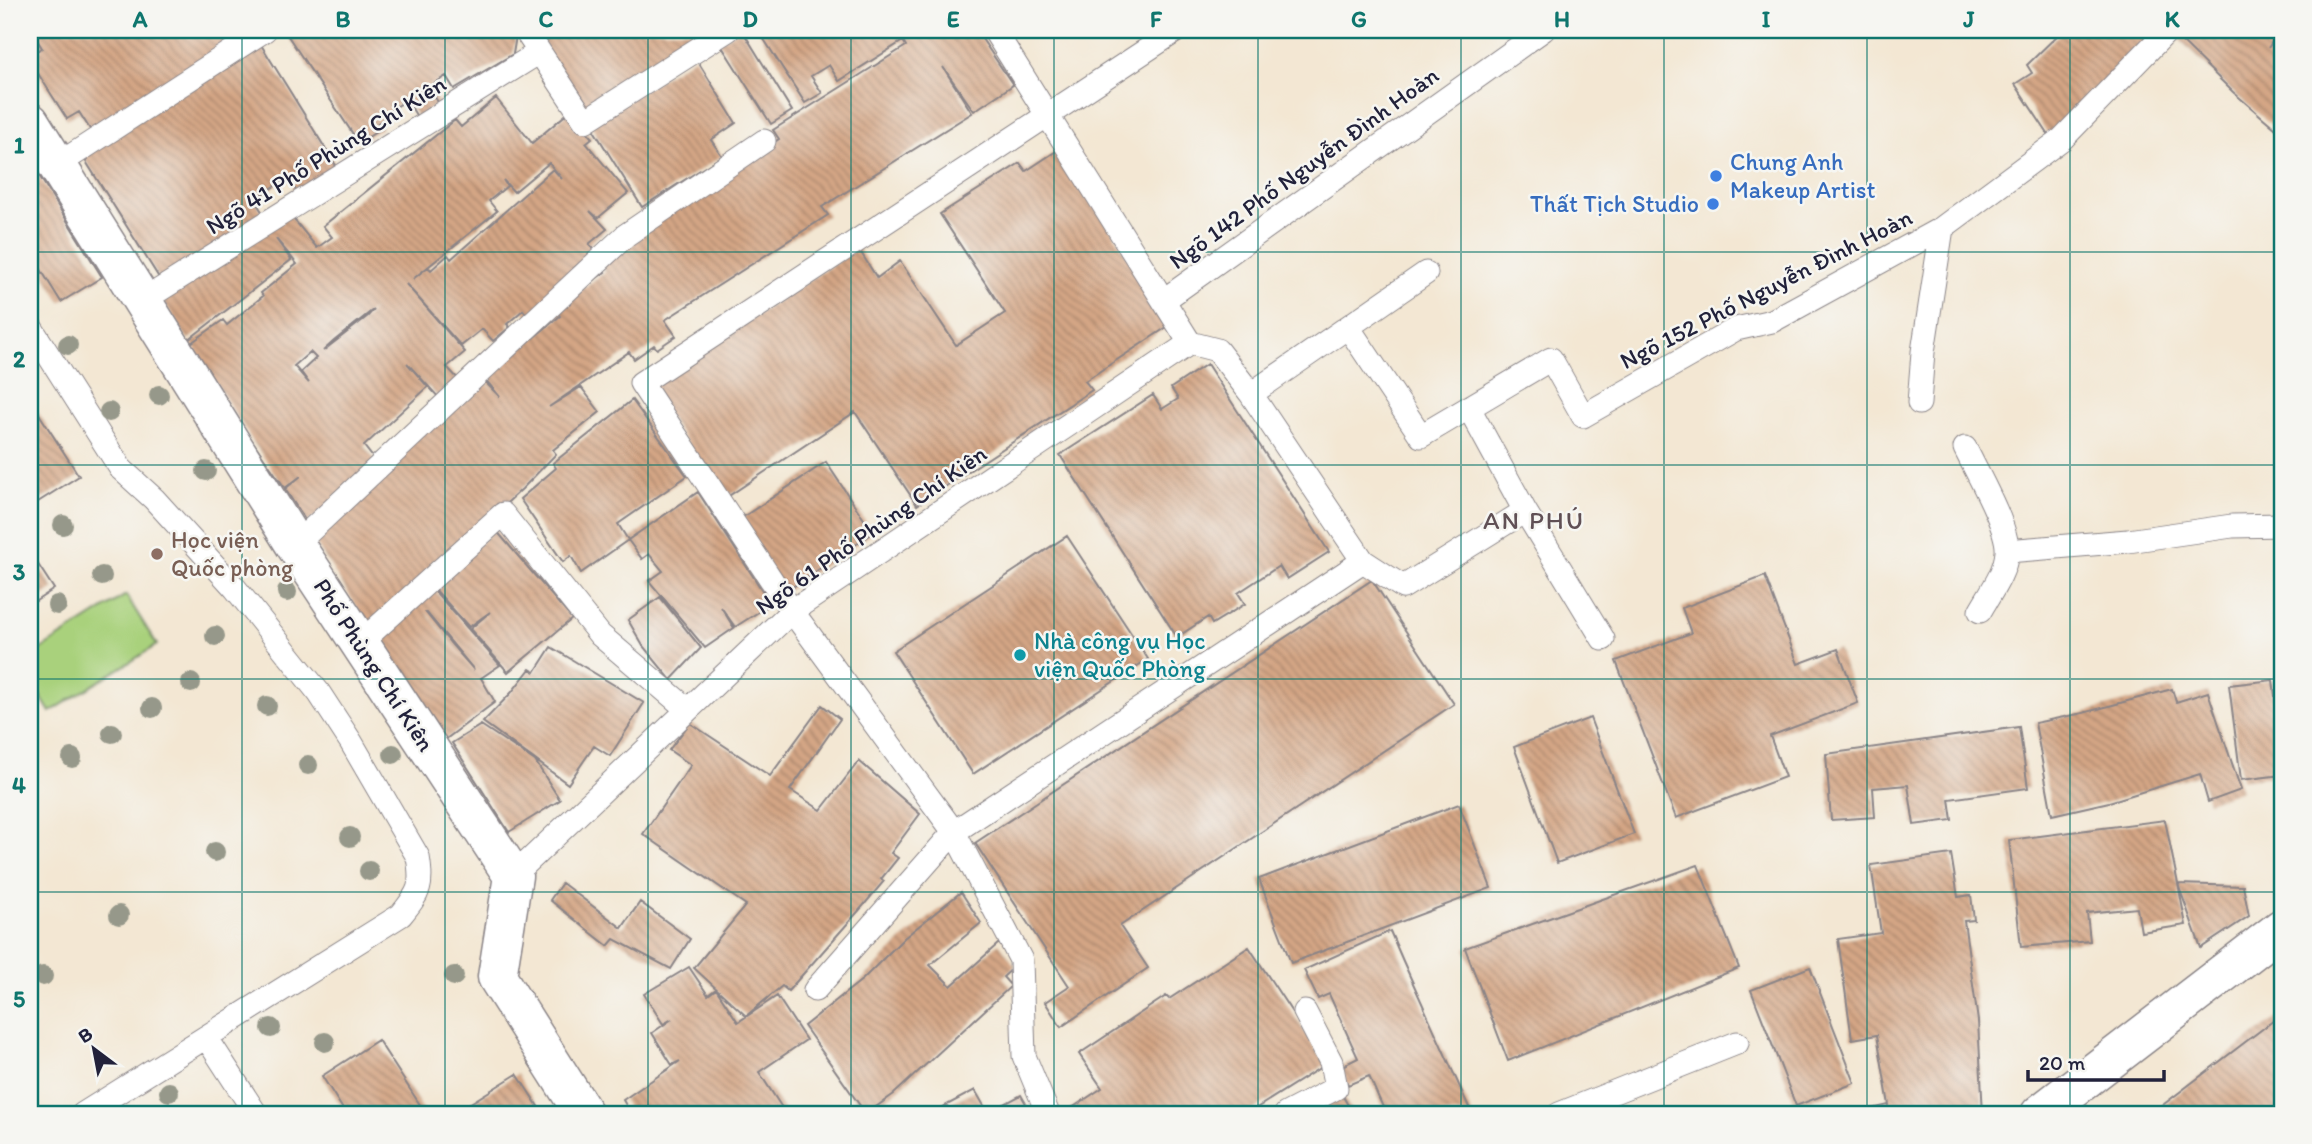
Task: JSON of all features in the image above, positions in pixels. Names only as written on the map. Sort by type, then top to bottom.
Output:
[{"type":"street","name":"Phố Phùng Chí Kiên","points":[[30,122],[295,544],[513,876]]},
{"type":"street","points":[[513,876],[497,976],[584,1114]]},
{"type":"street","points":[[2040,1114],[2282,928]]},
{"type":"lane","points":[[57,165],[265,30]]},
{"type":"lane","points":[[525,30],[585,121],[728,30]]},
{"type":"lane","points":[[994,30],[1190,342],[1217,350],[1251,394],[1363,561],[1403,587],[1525,511]]},
{"type":"lane","points":[[1048,1114],[1024,1056],[1021,960],[954,832],[792,611],[641,383],[1177,30]]},
{"type":"lane","name":"Ngõ 142 Phố Nguyễn Đình Hoàn","points":[[1164,300],[1543,30]]},
{"type":"lane","name":"Ngõ 152 Phố Nguyễn Đình Hoàn","points":[[1348,327],[1421,436],[1551,359],[1583,416],[1736,329],[1772,321],[1942,228],[2062,139],[2168,30]]},
{"type":"lane","name":"Ngõ 41 Phố Phùng Chí Kiên","points":[[142,301],[538,53]]},
{"type":"lane","points":[[295,544],[626,234],[764,141]]},
{"type":"lane","points":[[1919,403],[1923,352],[1942,228]]},
{"type":"lane","points":[[1251,394],[1426,272]]},
{"type":"lane","points":[[30,326],[121,468],[154,499],[235,588],[319,693],[418,857],[422,875],[419,894],[401,915],[83,1114]]},
{"type":"lane","name":"Ngõ 61 Phố Phùng Chí Kiên","points":[[513,876],[792,611],[1190,342]]},
{"type":"lane","points":[[1469,408],[1525,511],[1603,639]]},
{"type":"lane","points":[[1965,448],[1999,520],[2007,551],[2002,573],[1980,611]]},
{"type":"lane","points":[[360,643],[503,514],[600,635],[687,709]]},
{"type":"lane","points":[[2007,551],[2128,541],[2232,526],[2282,525]]},
{"type":"lane","points":[[815,990],[954,832],[1363,561]]},
{"type":"lane","points":[[1286,1114],[1336,1088],[1331,1062],[1305,1012]]},
{"type":"lane","points":[[206,1037],[256,1114]]},
{"type":"lane","points":[[1559,1114],[1737,1043]]},
{"type":"green space","points":[[126,595],[157,645],[50,712],[30,679],[30,656]]},
{"type":"building","points":[[31,30],[261,30],[95,137],[79,112],[67,119],[30,61],[30,55],[42,48]]},
{"type":"building","points":[[284,30],[517,30],[513,54],[454,89],[446,76],[429,87],[439,104],[417,117],[407,100],[391,110],[393,113],[378,123],[382,128],[359,143]]},
{"type":"building","points":[[534,30],[722,30],[586,115]]},
{"type":"building","points":[[742,30],[792,111],[771,124],[719,42]]},
{"type":"building","points":[[758,30],[976,30],[1013,85],[974,111],[943,67],[972,113],[822,207],[828,215],[665,320],[676,336],[657,349],[654,345],[634,359],[629,352],[549,407],[581,387],[600,412],[553,450],[556,454],[522,489],[371,629],[309,533],[482,379],[500,397],[484,378],[560,316],[555,309],[605,272],[602,267],[618,248],[779,139],[773,130],[906,46],[903,41],[839,81],[829,65],[811,76],[822,93],[805,103]]},
{"type":"building","points":[[2063,30],[2159,30],[2050,137],[2015,84],[2032,73],[2027,65]]},
{"type":"building","points":[[2176,30],[2280,30],[2268,48],[2282,30],[2282,134],[2233,92],[2173,33]]},
{"type":"building","points":[[258,40],[340,172],[300,197],[288,178],[254,199],[266,218],[163,284],[80,152]]},
{"type":"building","points":[[695,57],[736,123],[711,140],[722,156],[642,207],[590,124]]},
{"type":"building","points":[[496,98],[532,143],[569,112],[592,138],[586,143],[628,193],[598,218],[590,211],[607,229],[589,244],[595,250],[574,268],[579,272],[529,317],[523,310],[507,324],[510,327],[493,341],[482,329],[461,346],[406,284],[465,352],[447,367],[461,382],[440,399],[407,363],[428,387],[364,446],[378,464],[307,523],[285,489],[301,476],[285,488],[191,343],[223,320],[227,325],[297,264],[276,239],[291,260],[188,340],[161,298],[288,212],[317,248],[332,237],[323,226],[455,120],[461,127]],"holes":[[[549,163],[562,179],[553,169],[451,259],[448,255],[431,270],[428,267],[413,279],[497,211],[489,201],[507,186],[503,180],[514,192]],[[374,309],[323,351],[334,341]],[[310,352],[316,358],[301,372],[309,383],[294,366]]]},
{"type":"building","points":[[1061,148],[1170,325],[1085,381],[1092,390],[917,505],[855,412],[724,499],[649,387],[858,248],[877,278],[900,261],[956,345],[1005,313],[940,214],[1020,163],[1026,171]]},
{"type":"building","points":[[30,161],[102,277],[61,302],[30,252]]},
{"type":"building","points":[[1207,364],[1329,552],[1287,579],[1279,566],[1238,593],[1245,604],[1212,624],[1208,617],[1177,637],[1060,455],[1153,395],[1162,409],[1178,399],[1171,388]]},
{"type":"building","points":[[30,400],[79,476],[30,507]]},
{"type":"building","points":[[632,400],[687,476],[618,524],[628,540],[581,573],[571,556],[563,562],[520,499],[556,468],[553,463]]},
{"type":"building","points":[[826,462],[873,533],[785,592],[737,521]]},
{"type":"building","points":[[698,492],[771,604],[735,627],[721,607],[734,628],[705,648],[649,581],[663,571],[649,554],[642,559],[628,540]]},
{"type":"building","points":[[495,529],[572,619],[508,672],[470,629],[490,612],[469,627],[433,587]]},
{"type":"building","name":"Nhà công vụ Học viện Quốc Phòng","points":[[1067,536],[1148,659],[973,774],[893,651]]},
{"type":"building","points":[[30,552],[54,589],[30,605]]},
{"type":"building","points":[[1765,576],[1798,664],[1838,649],[1858,703],[1770,736],[1785,777],[1676,818],[1616,661],[1691,633],[1682,608]]},
{"type":"building","points":[[1372,580],[1454,704],[1120,926],[1148,968],[1061,1027],[1045,1002],[1069,986],[975,843]]},
{"type":"building","points":[[432,588],[500,665],[481,678],[495,702],[442,742],[375,636]],"holes":[[[427,613],[474,670],[452,645]]]},
{"type":"building","points":[[660,597],[701,648],[671,680],[643,646],[628,620]]},
{"type":"building","points":[[551,647],[644,703],[610,756],[594,746],[568,784],[483,722],[530,669],[535,672]]},
{"type":"building","points":[[2273,680],[2282,775],[2241,780],[2229,685]]},
{"type":"building","points":[[2172,689],[2176,702],[2208,692],[2241,790],[2208,802],[2200,774],[2109,802],[2052,815],[2035,723]]},
{"type":"building","points":[[822,705],[840,719],[790,790],[821,810],[859,761],[920,814],[891,853],[898,858],[881,879],[884,881],[863,906],[788,991],[782,986],[746,1016],[694,968],[746,905],[643,834],[691,765],[669,750],[690,723],[770,776]]},
{"type":"building","points":[[1590,718],[1634,834],[1557,863],[1514,747]]},
{"type":"building","points":[[481,725],[535,761],[560,800],[509,832],[452,743]]},
{"type":"building","points":[[2019,727],[2028,788],[1949,799],[1952,820],[1914,825],[1908,785],[1873,788],[1875,817],[1831,820],[1826,754]]},
{"type":"building","points":[[1459,804],[1491,888],[1291,963],[1259,879]]},
{"type":"building","points":[[2165,820],[2186,925],[2141,932],[2137,908],[2087,913],[2090,941],[2021,947],[2009,840]]},
{"type":"building","points":[[1951,854],[1958,897],[1971,895],[1974,920],[1964,921],[1978,1021],[1983,1114],[1862,1114],[1862,1111],[1889,1105],[1877,1035],[1852,1039],[1838,939],[1881,933],[1871,865]]},
{"type":"building","points":[[1698,865],[1739,968],[1508,1061],[1465,948]]},
{"type":"building","points":[[562,883],[622,928],[640,902],[690,939],[671,969],[614,939],[608,946],[550,900]]},
{"type":"building","points":[[2178,884],[2243,886],[2249,916],[2201,948]]},
{"type":"building","points":[[961,892],[981,923],[930,965],[951,986],[999,943],[1015,966],[1003,977],[1011,986],[894,1094],[866,1114],[804,1026],[863,979],[904,938]]},
{"type":"building","points":[[1390,931],[1472,1114],[1386,1114],[1369,1076],[1348,1085],[1340,1067],[1358,1058],[1329,994],[1318,999],[1304,970]]},
{"type":"building","points":[[1249,947],[1326,1064],[1247,1114],[1063,1114],[1102,1088],[1079,1054],[1166,996],[1169,999]]},
{"type":"building","points":[[689,967],[708,995],[716,989],[738,1022],[777,996],[806,1040],[759,1072],[786,1114],[631,1114],[623,1100],[680,1061],[672,1065],[652,1033],[672,1019],[663,1024],[644,994]]},
{"type":"building","points":[[1810,967],[1855,1083],[1796,1106],[1751,990]]},
{"type":"building","points":[[2282,1014],[2282,1114],[2151,1114]]},
{"type":"building","points":[[378,1040],[426,1114],[346,1114],[322,1076]]},
{"type":"building","points":[[517,1074],[543,1114],[453,1114]]},
{"type":"building","points":[[975,1090],[988,1113],[1021,1095],[1032,1114],[930,1114]]},
{"type":"building","points":[[1341,1093],[1353,1114],[1304,1114]]},
{"type":"building","points":[[1833,1108],[1836,1114],[1818,1114]]},
{"type":"place","name":"Chung Anh Makeup Artist","points":[[1716,176]]},
{"type":"place","name":"Thất Tịch Studio","points":[[1713,204]]},
{"type":"place","name":"Học viện Quốc phòng","points":[[157,554]]},
{"type":"place","name":"Nhà công vụ Học viện Quốc Phòng","points":[[1020,655]]},
{"type":"district","name":"AN PHÚ","points":[[1534,520]]}]
